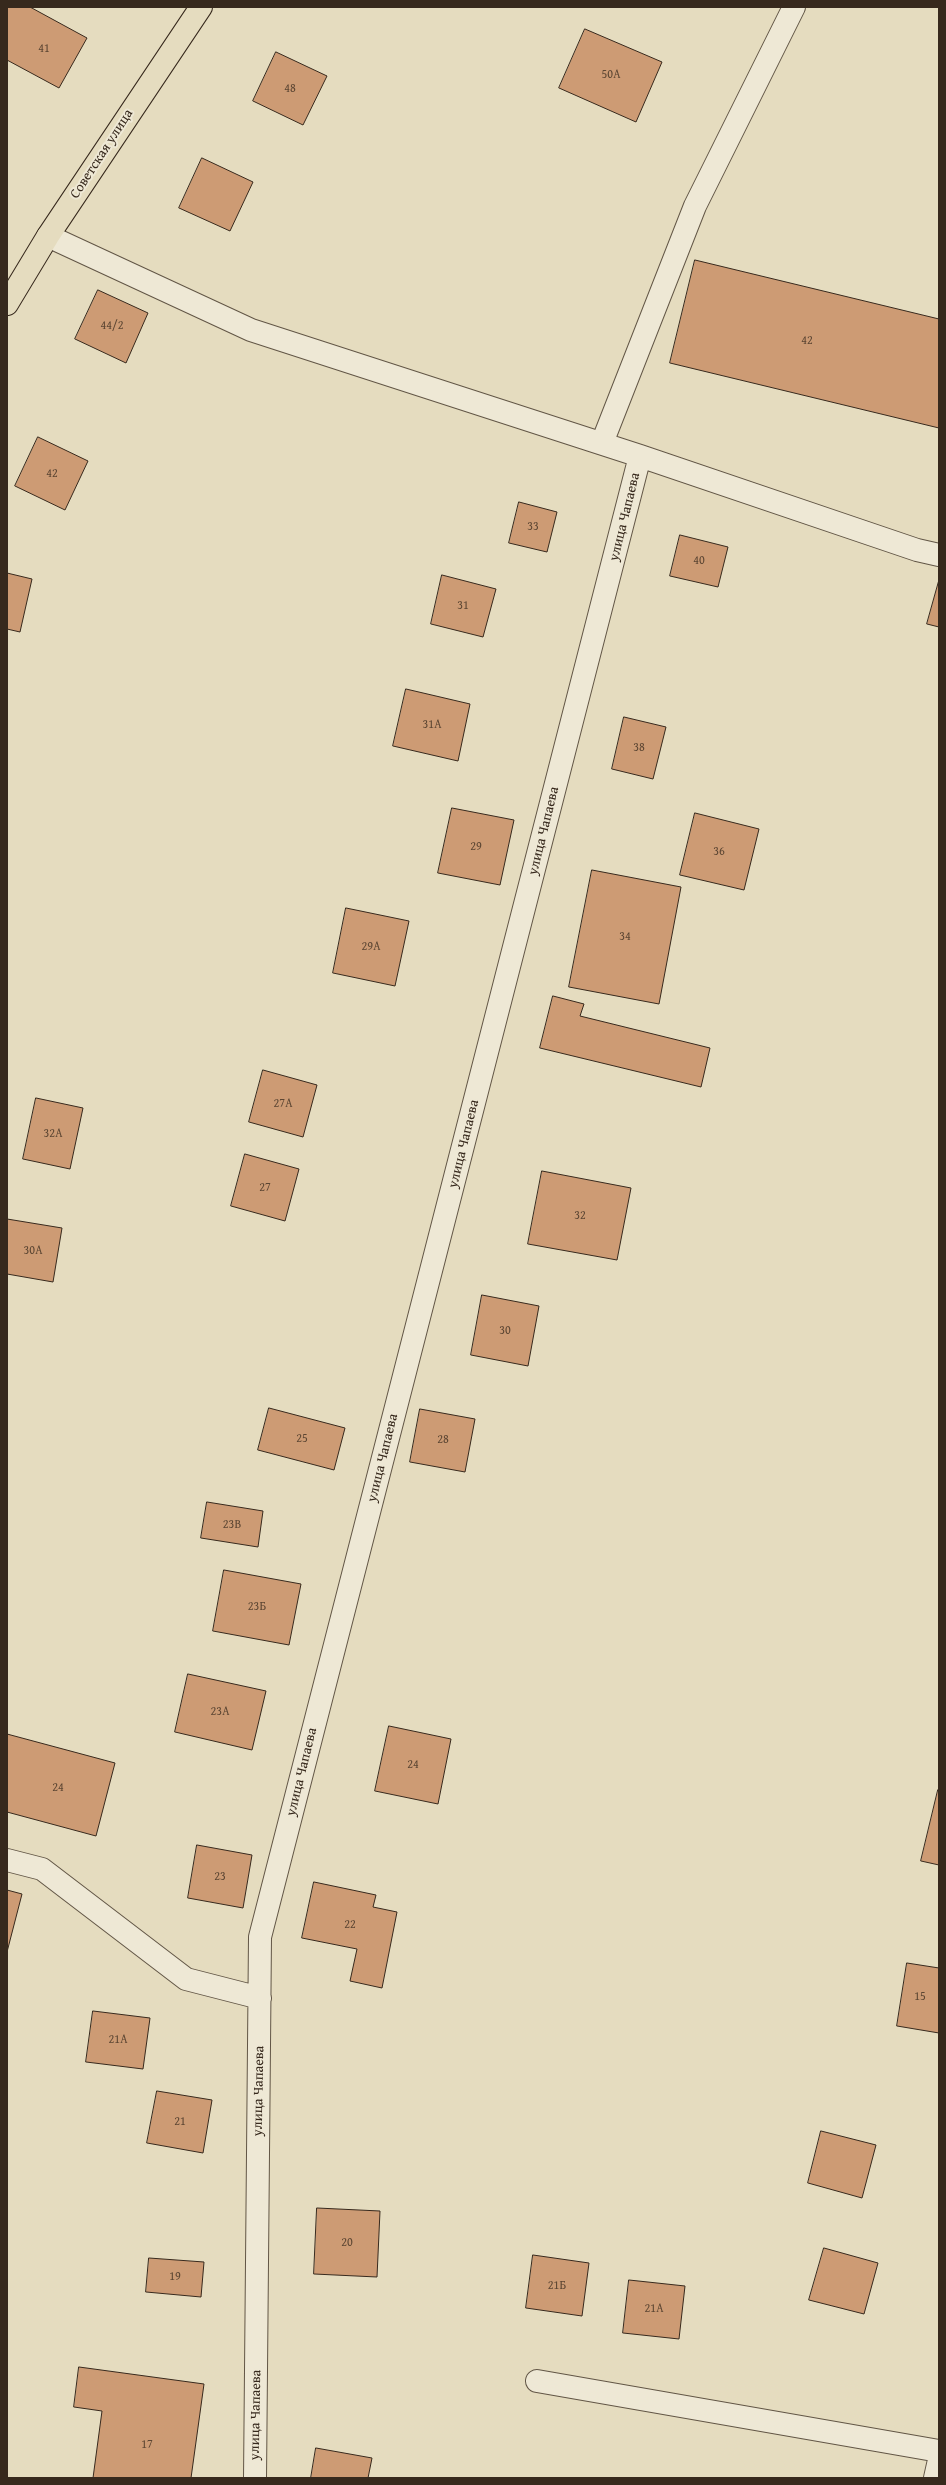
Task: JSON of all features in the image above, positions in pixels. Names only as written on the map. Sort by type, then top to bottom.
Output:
[{"type":"main road","name":"Советская улица","points":[[7,304],[48,236],[201,7]]},
{"type":"street","points":[[602,443],[695,206],[794,7]]},
{"type":"street","points":[[48,236],[251,330],[602,443],[917,550],[939,555]]},
{"type":"street","name":"улица Чапаева","points":[[255,2478],[260,1937],[640,456]]},
{"type":"street","points":[[7,1860],[42,1869],[186,1979],[260,1998]]},
{"type":"street","points":[[537,2381],[939,2451]]},
{"type":"street","points":[[935,2478],[939,2460]]},
{"type":"building","points":[[7,7],[30,7],[87,38],[59,88],[7,60]]},
{"type":"building","points":[[585,29],[662,62],[636,122],[559,88]]},
{"type":"building","points":[[276,52],[327,76],[303,125],[253,101]]},
{"type":"building","points":[[202,158],[253,182],[230,231],[179,208]]},
{"type":"building","points":[[695,260],[939,319],[939,428],[670,363]]},
{"type":"building","points":[[98,290],[148,313],[126,363],[75,339]]},
{"type":"building","points":[[38,437],[88,461],[65,510],[15,486]]},
{"type":"building","points":[[519,502],[557,512],[547,552],[509,543]]},
{"type":"building","points":[[680,535],[728,547],[718,587],[670,576]]},
{"type":"building","points":[[7,573],[32,579],[20,632],[7,629]]},
{"type":"building","points":[[442,575],[496,589],[483,637],[431,624]]},
{"type":"building","points":[[939,580],[939,627],[927,624]]},
{"type":"building","points":[[406,689],[470,704],[458,761],[393,746]]},
{"type":"building","points":[[624,717],[666,727],[653,779],[612,769]]},
{"type":"building","points":[[452,808],[514,820],[500,885],[438,873]]},
{"type":"building","points":[[695,813],[759,829],[744,890],[680,875]]},
{"type":"building","points":[[592,870],[681,887],[659,1004],[569,987]]},
{"type":"building","points":[[346,908],[409,921],[395,986],[333,973]]},
{"type":"building","points":[[553,996],[584,1004],[580,1016],[710,1048],[701,1087],[540,1048]]},
{"type":"building","points":[[263,1070],[317,1085],[303,1137],[249,1122]]},
{"type":"building","points":[[36,1098],[83,1108],[70,1169],[23,1159]]},
{"type":"building","points":[[245,1154],[299,1169],[285,1221],[231,1206]]},
{"type":"building","points":[[542,1171],[631,1188],[617,1260],[528,1244]]},
{"type":"building","points":[[7,1219],[62,1228],[53,1282],[7,1274]]},
{"type":"building","points":[[482,1295],[539,1306],[528,1366],[471,1355]]},
{"type":"building","points":[[269,1408],[345,1428],[334,1470],[258,1450]]},
{"type":"building","points":[[420,1409],[475,1419],[465,1472],[410,1462]]},
{"type":"building","points":[[207,1502],[263,1511],[258,1547],[201,1538]]},
{"type":"building","points":[[224,1570],[301,1584],[289,1645],[213,1631]]},
{"type":"building","points":[[188,1674],[266,1691],[252,1750],[175,1732]]},
{"type":"building","points":[[389,1726],[451,1739],[438,1804],[375,1791]]},
{"type":"building","points":[[7,1734],[115,1763],[96,1836],[7,1812]]},
{"type":"building","points":[[938,1790],[939,1791],[939,1865],[921,1861]]},
{"type":"building","points":[[197,1845],[252,1855],[243,1908],[188,1898]]},
{"type":"building","points":[[314,1882],[376,1895],[373,1907],[397,1912],[382,1988],[350,1981],[357,1949],[302,1938]]},
{"type":"building","points":[[7,1890],[22,1894],[7,1952]]},
{"type":"building","points":[[907,1963],[939,1968],[939,2033],[897,2026]]},
{"type":"building","points":[[93,2011],[150,2018],[143,2069],[86,2062]]},
{"type":"building","points":[[157,2091],[212,2100],[203,2153],[147,2143]]},
{"type":"building","points":[[821,2131],[876,2145],[862,2198],[808,2183]]},
{"type":"building","points":[[317,2208],[380,2211],[377,2277],[314,2274]]},
{"type":"building","points":[[824,2248],[878,2263],[864,2314],[809,2300]]},
{"type":"building","points":[[533,2255],[589,2263],[582,2316],[526,2308]]},
{"type":"building","points":[[149,2258],[204,2262],[201,2297],[146,2292]]},
{"type":"building","points":[[629,2280],[685,2286],[679,2339],[623,2333]]},
{"type":"building","points":[[79,2367],[204,2384],[191,2478],[93,2478],[102,2411],[74,2407]]},
{"type":"building","points":[[316,2448],[372,2458],[368,2478],[311,2478]]}]
